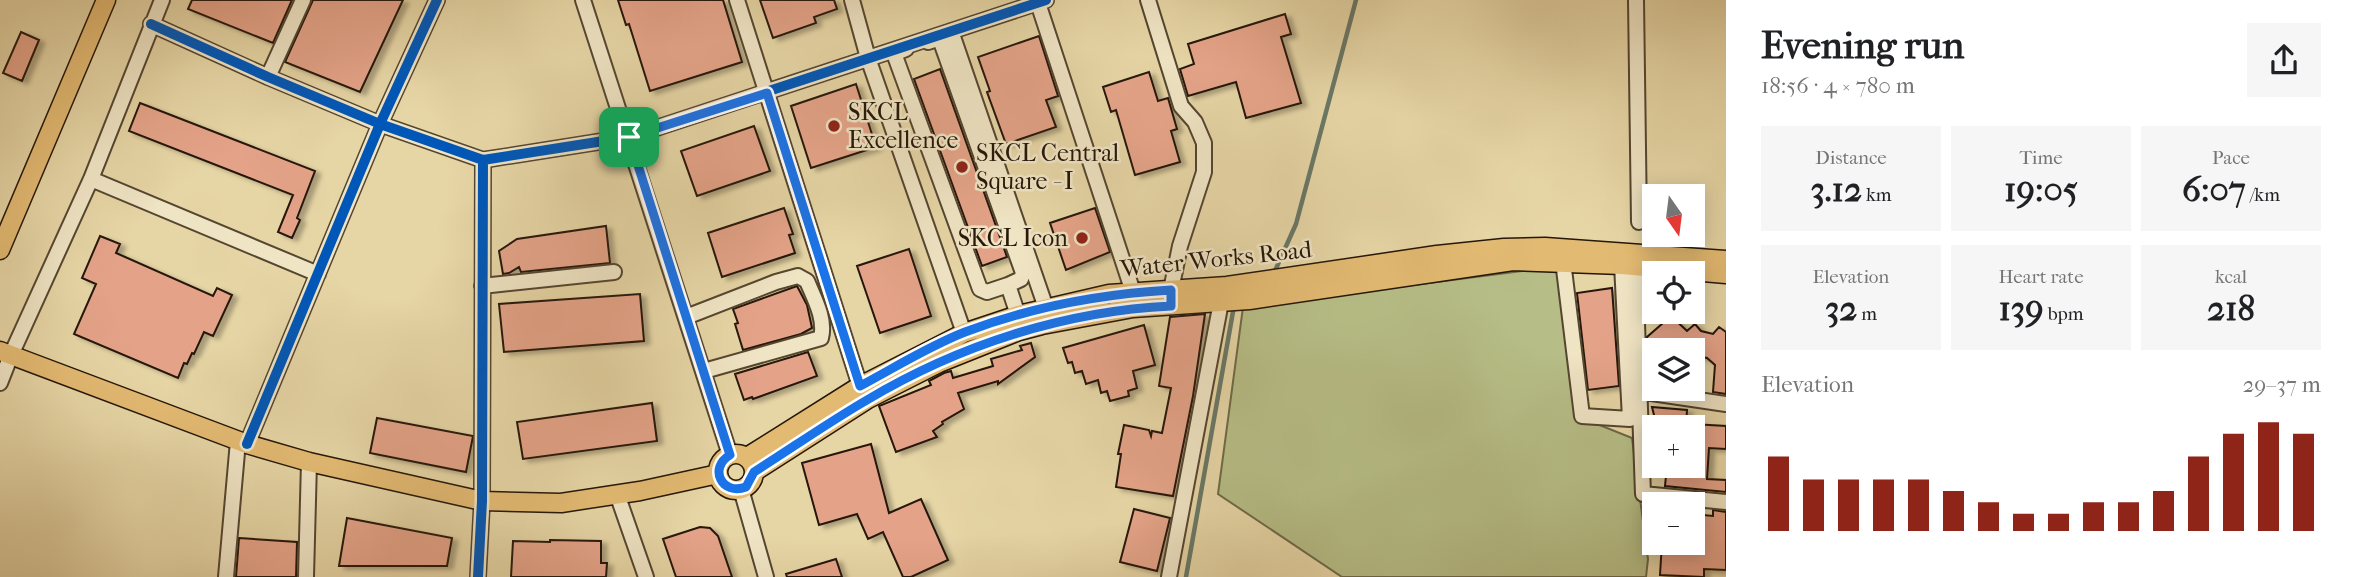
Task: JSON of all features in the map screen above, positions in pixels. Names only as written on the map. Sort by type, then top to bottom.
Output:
[{"type":"main road","points":[[0,250],[106,0]]},
{"type":"main road","name":"Water Works Road","points":[[744,461],[869,399],[936,355],[964,332],[1018,315],[1109,294],[1133,292],[1171,298],[1224,297],[1437,255],[1504,248],[1556,248],[1726,260]]},
{"type":"main road","name":"Water Works Road","points":[[1249,291],[1513,261],[1563,261],[1726,274]]},
{"type":"main road","name":"Water Works Road","points":[[744,461],[860,386],[936,355],[1042,325],[1171,298]]},
{"type":"main road","points":[[5,353],[243,442],[309,462],[482,501],[561,503],[718,474]]},
{"type":"main road","points":[[744,461],[750,483],[741,489],[726,487],[718,474],[721,462],[744,461]]},
{"type":"street","points":[[0,383],[5,353],[91,179],[162,0]]},
{"type":"street","points":[[268,77],[303,0]]},
{"type":"street","points":[[226,577],[243,442],[318,274],[380,124],[437,0]]},
{"type":"street","points":[[583,0],[704,371],[744,461]]},
{"type":"street","points":[[737,0],[860,386]]},
{"type":"street","points":[[852,0],[869,58],[964,332]]},
{"type":"street","points":[[1148,0],[1181,106],[1195,122],[1204,143],[1204,172],[1180,246],[1171,298]]},
{"type":"street","points":[[1636,0],[1639,222]]},
{"type":"street","points":[[151,24],[380,124],[483,160],[629,137],[1041,1],[1133,292]]},
{"type":"street","points":[[951,31],[1046,308]]},
{"type":"street","points":[[937,39],[942,42],[1023,272],[1021,279],[1008,285],[987,292],[980,289],[895,56],[897,52],[937,39]]},
{"type":"street","points":[[478,577],[482,501],[483,160]]},
{"type":"street","points":[[91,179],[318,274]]},
{"type":"street","points":[[1563,261],[1582,416],[1630,419],[1629,266]]},
{"type":"street","points":[[1629,266],[1643,494],[1726,502]]},
{"type":"street","points":[[482,286],[614,272]]},
{"type":"street","points":[[686,317],[798,276],[807,281],[822,319],[821,338],[704,371]]},
{"type":"street","points":[[1008,285],[1018,315]]},
{"type":"street","points":[[1169,577],[1224,297]]},
{"type":"street","points":[[1638,391],[1726,404]]},
{"type":"street","points":[[306,577],[309,462]]},
{"type":"street","points":[[741,489],[766,577]]},
{"type":"street","points":[[617,494],[646,577]]},
{"type":"green space","points":[[1561,266],[1582,418],[1632,438],[1642,514],[1642,555],[1647,555],[1648,559],[1646,577],[1342,577],[1218,494],[1243,307]]},
{"type":"building","points":[[192,0],[292,0],[273,43],[188,9]]},
{"type":"building","points":[[313,0],[403,0],[360,92],[285,62]]},
{"type":"building","points":[[618,0],[723,0],[742,62],[650,91],[629,24],[626,25]]},
{"type":"building","points":[[760,0],[834,0],[837,9],[814,17],[816,23],[773,38]]},
{"type":"building","points":[[1285,14],[1291,34],[1281,37],[1301,103],[1246,118],[1236,82],[1188,96],[1180,69],[1194,64],[1188,44]]},
{"type":"building","points":[[21,32],[39,40],[22,81],[3,73]]},
{"type":"building","points":[[1039,36],[1058,96],[1046,100],[1056,127],[1006,144],[987,92],[990,91],[978,57]]},
{"type":"building","name":"SKCL Central Square - I","points":[[940,69],[1007,257],[982,266],[914,79]]},
{"type":"building","points":[[1149,72],[1158,101],[1168,98],[1177,129],[1171,131],[1180,162],[1135,175],[1116,110],[1111,112],[1103,87]]},
{"type":"building","name":"SKCL Excellence","points":[[856,84],[876,147],[811,168],[791,106]]},
{"type":"building","points":[[140,103],[315,171],[292,238],[278,232],[293,195],[129,131]]},
{"type":"building","points":[[754,126],[770,171],[697,196],[681,151]]},
{"type":"building","points":[[784,208],[793,234],[789,235],[795,253],[722,277],[708,233]]},
{"type":"building","name":"SKCL Icon","points":[[1095,208],[1110,252],[1066,270],[1050,223]]},
{"type":"building","points":[[606,226],[610,263],[521,272],[519,267],[503,274],[499,251],[517,239]]},
{"type":"building","points":[[100,236],[120,244],[116,253],[213,296],[217,288],[232,295],[213,336],[204,332],[194,354],[192,353],[187,364],[184,363],[178,378],[74,334],[96,284],[82,278]]},
{"type":"building","points":[[909,249],[931,316],[880,333],[857,266]]},
{"type":"building","points":[[797,286],[807,305],[812,328],[801,334],[743,350],[733,309]]},
{"type":"building","points":[[1612,288],[1619,386],[1588,390],[1577,293]]},
{"type":"building","points":[[640,294],[644,341],[504,352],[499,304]]},
{"type":"building","points":[[1205,314],[1193,396],[1173,496],[1116,487],[1121,454],[1118,454],[1124,425],[1149,430],[1151,436],[1152,431],[1162,433],[1171,388],[1159,386],[1170,317]]},
{"type":"building","points":[[1662,324],[1680,324],[1687,331],[1695,324],[1701,331],[1713,334],[1719,327],[1726,332],[1726,394],[1713,392],[1715,365],[1705,358],[1705,338],[1647,337]]},
{"type":"building","points":[[1144,325],[1155,365],[1133,371],[1137,388],[1128,391],[1129,396],[1110,401],[1107,391],[1101,393],[1098,380],[1086,384],[1082,371],[1075,373],[1072,362],[1068,363],[1063,348]]},
{"type":"building","points":[[1031,343],[1035,357],[998,384],[998,381],[958,393],[964,409],[942,422],[943,424],[933,431],[937,437],[896,452],[879,406],[931,385],[929,381],[944,373],[951,371],[953,378],[993,366],[991,359],[1022,350],[1020,346]]},
{"type":"building","points":[[808,352],[817,376],[744,400],[735,374]]},
{"type":"building","points":[[652,403],[657,441],[523,459],[517,422]]},
{"type":"building","points":[[1652,407],[1687,410],[1687,415],[1654,415]]},
{"type":"building","points":[[377,418],[473,436],[466,472],[370,453]]},
{"type":"building","points":[[1705,425],[1726,426],[1726,449],[1709,448],[1707,479],[1726,480],[1726,492],[1665,486],[1666,478],[1705,478]]},
{"type":"building","points":[[871,444],[889,513],[921,499],[948,560],[911,577],[903,577],[883,532],[868,539],[857,514],[819,525],[802,463]]},
{"type":"building","points":[[1134,509],[1170,518],[1157,571],[1120,562]]},
{"type":"building","points":[[1713,510],[1726,512],[1726,570],[1704,569],[1704,577],[1660,575],[1661,555],[1705,555],[1705,515],[1713,516]]},
{"type":"building","points":[[347,518],[452,538],[447,566],[339,566]]},
{"type":"building","points":[[700,527],[710,528],[718,536],[732,577],[676,577],[663,539]]},
{"type":"building","points":[[239,538],[297,542],[296,577],[236,577]]},
{"type":"building","points":[[513,541],[601,541],[601,563],[607,563],[606,577],[511,577]]},
{"type":"building","points":[[836,559],[842,577],[787,577],[786,574]]},
{"type":"waterway","points":[[1274,273],[1296,224],[1356,0]]},
{"type":"waterway","points":[[1186,577],[1234,306]]},
{"type":"cycle path","points":[[247,444],[380,124],[437,0]]},
{"type":"cycle path","points":[[151,24],[380,124],[483,160],[629,137],[1046,0]]},
{"type":"cycle path","points":[[478,577],[482,501],[483,160]]},
{"type":"place","name":"SKCL Excellence","points":[[834,126]]},
{"type":"place","name":"SKCL Central Square - I","points":[[962,167]]},
{"type":"place","name":"SKCL Icon","points":[[1082,238]]},
{"type":"route","points":[[767,93],[860,386],[964,332],[1018,315],[1109,294],[1133,292],[1171,290],[1171,306],[1133,308],[1042,325],[956,355],[869,399],[754,472],[746,487],[730,489],[722,483],[718,474],[721,462],[730,455],[629,137],[767,93]]}]
